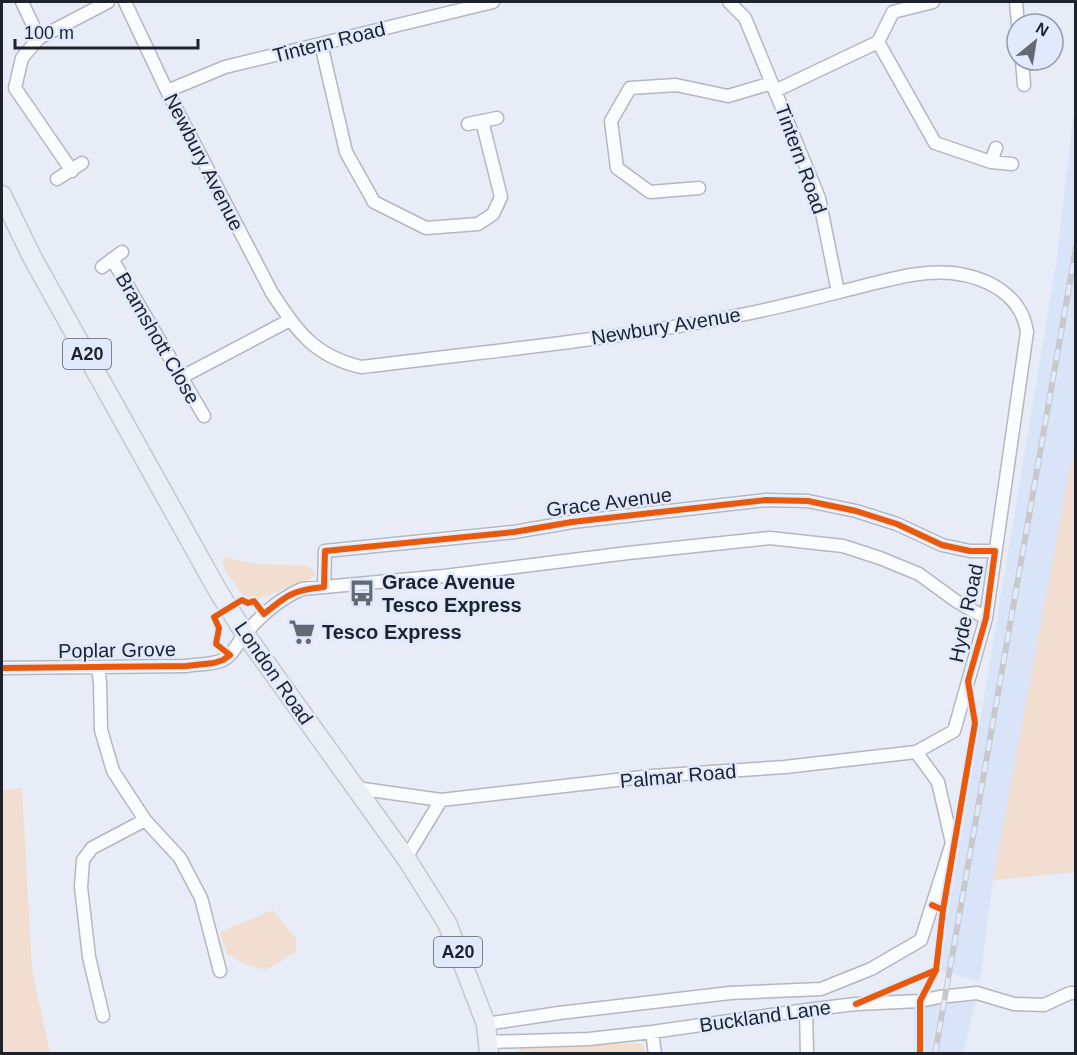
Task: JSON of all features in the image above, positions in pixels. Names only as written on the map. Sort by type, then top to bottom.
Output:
[{"type":"main road","name":"London Road","points":[[2,195],[32,257],[218,591],[245,634],[406,858],[447,923],[487,1040]]},
{"type":"street","points":[[22,2],[39,38]]},
{"type":"street","points":[[72,171],[15,88],[22,58],[39,38],[108,2]]},
{"type":"street","name":"Newbury Avenue","points":[[126,2],[168,91],[272,293],[308,341],[321,351],[343,362],[361,367],[640,333],[733,317],[930,272],[971,277],[1003,291],[1017,303],[1028,332]]},
{"type":"street","name":"Tintern Road","points":[[168,91],[225,68],[493,2]]},
{"type":"street","name":"Tintern Road","points":[[729,2],[745,18],[819,198],[838,292]]},
{"type":"street","points":[[699,188],[650,192],[617,168],[611,121],[630,88],[676,85],[728,96],[773,87],[878,42],[892,7],[933,2]]},
{"type":"street","points":[[878,42],[935,143],[991,162],[1012,165]]},
{"type":"street","points":[[321,44],[346,152],[374,202],[426,228],[478,224],[493,213],[501,197],[483,122]]},
{"type":"street","points":[[1023,72],[1024,86]]},
{"type":"street","points":[[468,124],[497,118]]},
{"type":"street","points":[[991,162],[996,148]]},
{"type":"street","points":[[57,179],[82,163]]},
{"type":"street","name":"Bramshott Close","points":[[112,259],[204,416]]},
{"type":"street","points":[[182,377],[290,320]]},
{"type":"street","name":"Hyde Road","points":[[916,752],[954,731],[986,618],[994,551],[1028,332]]},
{"type":"street","name":"Grace Avenue","points":[[324,587],[325,551],[514,532],[572,522],[766,500],[808,501],[856,511],[897,524],[942,545],[970,551],[994,551]]},
{"type":"street","points":[[245,634],[286,596],[302,589],[444,576],[770,538],[843,546],[880,558],[919,574],[956,601],[986,618]]},
{"type":"street","name":"Poplar Grove","points":[[2,668],[186,666],[214,663],[230,655],[245,634]]},
{"type":"street","points":[[98,667],[101,730],[113,771],[145,820],[180,858],[201,898],[220,971]]},
{"type":"street","name":"Palmar Road","points":[[356,788],[441,800],[652,776],[785,767],[916,752]]},
{"type":"street","name":"Buckland Lane","points":[[487,1040],[559,1013],[718,995],[821,988],[870,969],[921,940],[952,843],[938,782],[916,752]]},
{"type":"street","points":[[406,858],[441,800]]},
{"type":"street","points":[[103,1016],[89,957],[81,887],[83,860],[92,848],[145,820]]},
{"type":"street","name":"Buckland Lane","points":[[487,1040],[589,1039],[856,1004],[920,1001],[977,993],[1014,1004],[1044,1005],[1070,993],[1076,993]]},
{"type":"street","points":[[806,1010],[807,1053]]},
{"type":"street","points":[[652,1032],[655,1053]]},
{"type":"shaded area","points":[[1075,100],[1075,872],[993,880],[980,982],[939,970],[1057,257]]},
{"type":"shaded area","points":[[1075,441],[1075,872],[993,880]]},
{"type":"shaded area","points":[[223,557],[256,564],[307,566],[316,573],[310,579],[248,603],[223,567]]},
{"type":"shaded area","points":[[22,788],[32,969],[50,1053],[2,1053],[2,791]]},
{"type":"shaded area","points":[[273,910],[296,939],[296,952],[265,970],[243,963],[227,954],[220,932]]},
{"type":"shaded area","points":[[976,1001],[963,1053],[914,1054],[914,1007]]},
{"type":"shaded area","points":[[636,1043],[643,1045],[646,1053],[513,1054],[524,1046]]},
{"type":"railway","points":[[935,1054],[1076,247]]},
{"type":"cycle path","points":[[2,668],[186,666],[223,660],[230,655],[216,644],[219,628],[214,617],[242,600],[248,603],[254,601],[264,614],[291,594],[324,587],[325,551],[514,532],[572,522],[766,500],[808,501],[856,511],[897,524],[942,545],[970,551],[995,551],[986,618],[968,681],[975,723],[943,910]]},
{"type":"cycle path","points":[[920,1054],[920,1001],[936,970],[943,910],[932,905]]},
{"type":"cycle path","points":[[856,1004],[936,970]]},
{"type":"place","name":"Grace Avenue Tesco Express","points":[[362,593]]},
{"type":"place","name":"Tesco Express","points":[[302,632]]}]
